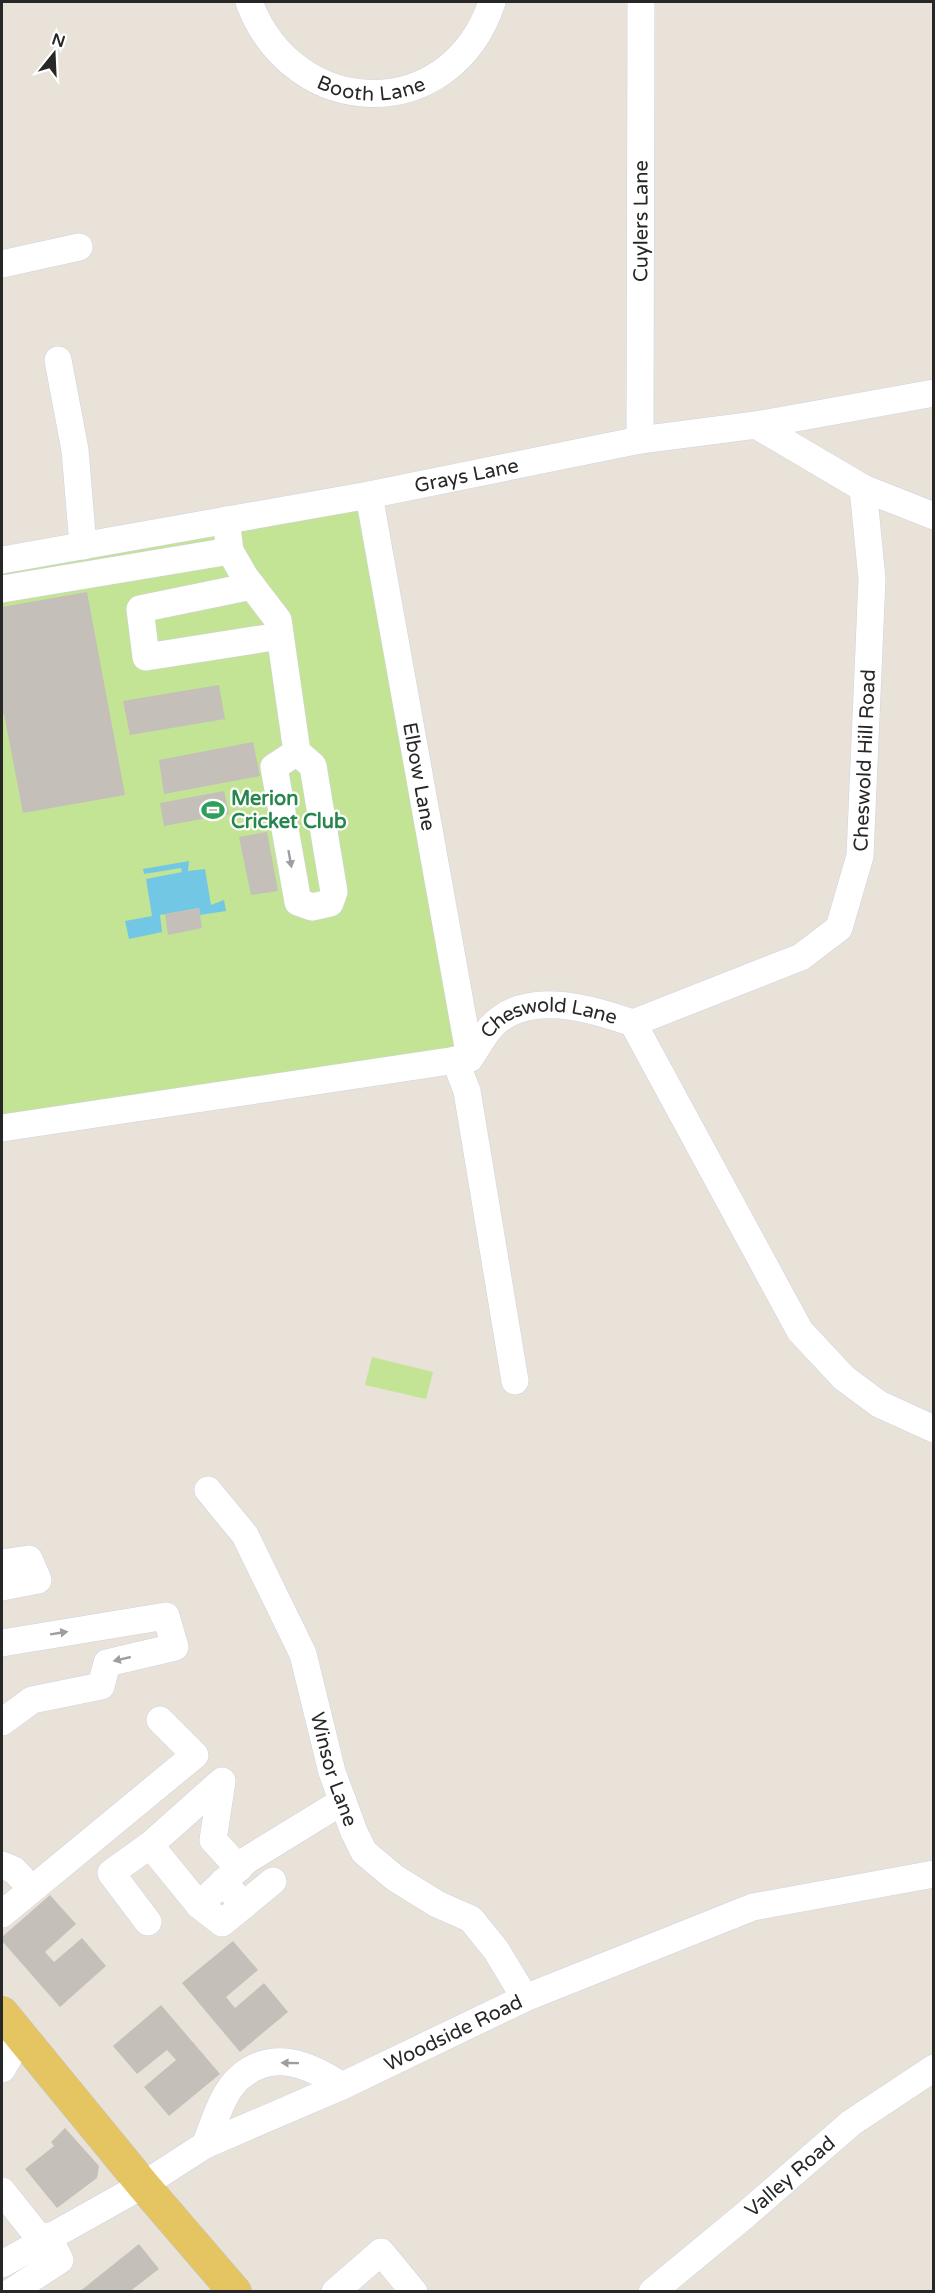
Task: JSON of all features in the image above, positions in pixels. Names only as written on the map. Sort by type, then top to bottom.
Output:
[{"type":"main road","points":[[11,2025],[142,2185],[235,2292]]},
{"type":"street","name":"Booth Lane","points":[[249,2],[266,35],[289,64],[340,91],[373,94],[394,92],[440,73],[467,49],[484,23],[492,2]]},
{"type":"street","name":"Cuylers Lane","points":[[639,440],[641,2]]},
{"type":"street","points":[[2,264],[80,247]]},
{"type":"street","points":[[58,360],[75,450],[83,546]]},
{"type":"street","name":"Grays Lane","points":[[2,560],[369,495],[639,440],[756,424],[933,393]]},
{"type":"street","points":[[756,424],[863,488],[933,516]]},
{"type":"street","name":"Cheswold Hill Road","points":[[633,1023],[801,957],[839,928],[860,856],[872,579],[863,488]]},
{"type":"street","name":"Elbow Lane","points":[[369,495],[515,1381]]},
{"type":"street","points":[[226,520],[231,551],[252,586],[278,620],[297,752],[313,766],[334,892],[330,903],[312,907],[298,902],[274,767],[297,752]]},
{"type":"street","points":[[2,589],[231,551]]},
{"type":"street","points":[[252,586],[140,609],[146,657],[280,636]]},
{"type":"street","name":"Cheswold Lane","points":[[462,1059],[492,1026],[516,1010],[574,1005],[633,1023],[800,1331],[844,1378],[879,1404],[933,1429]]},
{"type":"street","points":[[2,1128],[462,1059]]},
{"type":"street","name":"Winsor Lane","points":[[208,1490],[245,1534],[303,1654],[332,1772],[364,1852],[395,1878],[437,1904],[471,1919],[496,1950],[525,1998]]},
{"type":"street","points":[[2,1563],[29,1559],[38,1580],[2,1587]]},
{"type":"street","points":[[2,1643],[166,1616],[175,1647],[107,1663],[101,1686],[32,1700],[2,1722]]},
{"type":"street","points":[[2,1914],[195,1755],[160,1720]]},
{"type":"street","points":[[148,1922],[111,1874],[150,1845],[222,1781],[213,1840]]},
{"type":"street","points":[[199,1905],[231,1875],[343,1800]]},
{"type":"street","points":[[188,1812],[213,1840],[244,1905]]},
{"type":"street","points":[[150,1845],[199,1905],[222,1923],[273,1881]]},
{"type":"street","points":[[2,1865],[14,1870],[32,1889]]},
{"type":"street","name":"Woodside Road","points":[[2,2264],[44,2238],[142,2185],[205,2145],[342,2086],[525,1998],[753,1907],[933,1874]]},
{"type":"street","points":[[2,2069],[11,2025]]},
{"type":"street","points":[[205,2145],[224,2101],[239,2078],[263,2065],[293,2061],[317,2069],[342,2086]]},
{"type":"street","name":"Valley Road","points":[[652,2292],[851,2123],[933,2068]]},
{"type":"street","points":[[2,2191],[44,2238],[60,2260],[11,2292]]},
{"type":"street","points":[[335,2292],[381,2252],[414,2292]]},
{"type":"green space","name":"Merion Cricket Club","points":[[369,495],[470,1058],[2,1128],[2,562]]},
{"type":"green space","points":[[372,1357],[433,1372],[426,1399],[365,1385]]},
{"type":"water","points":[[189,861],[188,871],[205,869],[211,905],[224,900],[226,911],[200,915],[199,908],[160,915],[162,932],[129,939],[125,921],[152,916],[146,879],[182,872],[181,868],[144,874],[143,869]]},
{"type":"building","points":[[87,592],[125,795],[23,813],[4,714],[2,714],[2,607]]},
{"type":"building","points":[[219,685],[225,719],[130,735],[123,701]]},
{"type":"building","points":[[253,742],[260,776],[164,794],[159,760]]},
{"type":"building","points":[[224,791],[229,814],[164,826],[160,803]]},
{"type":"building","points":[[267,832],[278,891],[251,895],[239,837]]},
{"type":"building","points":[[199,908],[202,928],[168,935],[165,914]]},
{"type":"building","points":[[50,1895],[76,1924],[45,1952],[54,1962],[82,1938],[106,1966],[60,2007],[2,1941],[2,1937]]},
{"type":"building","points":[[233,1941],[258,1970],[226,1997],[235,2008],[264,1983],[288,2012],[240,2052],[182,1983]]},
{"type":"building","points":[[161,2005],[220,2074],[169,2116],[144,2087],[176,2060],[167,2050],[137,2074],[113,2046]]},
{"type":"building","points":[[65,2128],[99,2166],[97,2178],[57,2208],[25,2169],[54,2146],[51,2142]]},
{"type":"building","points":[[139,2244],[159,2269],[129,2292],[79,2292]]},
{"type":"place","name":"Merion Cricket Club","points":[[213,810]]}]
